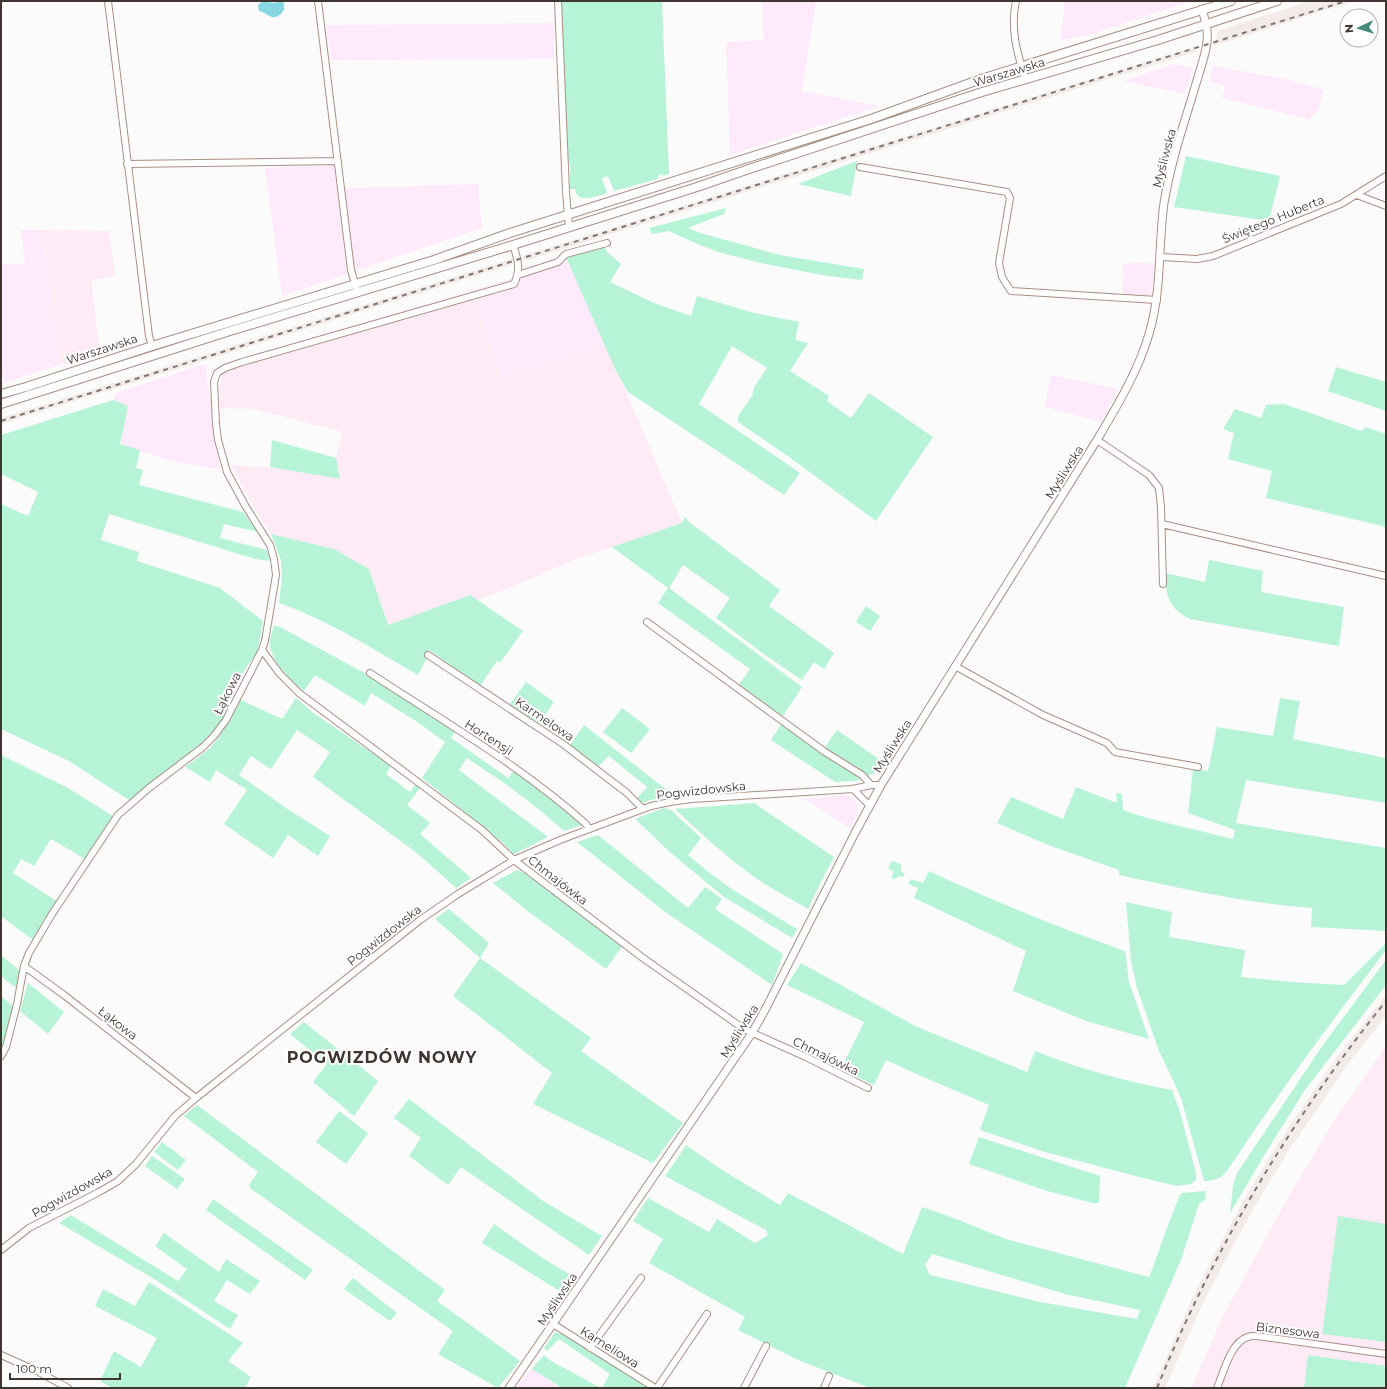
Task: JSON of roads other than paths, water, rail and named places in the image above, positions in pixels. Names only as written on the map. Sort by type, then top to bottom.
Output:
[{"type":"main road","name":"Warszawska","points":[[1,394],[354,283],[434,260],[510,233],[871,119],[958,87],[1230,1]]},
{"type":"main road","name":"Warszawska","points":[[1,404],[697,187],[982,92],[1026,80],[1277,1]]},
{"type":"street","points":[[108,1],[127,164],[149,336],[152,346]]},
{"type":"street","points":[[318,1],[351,270],[357,293]]},
{"type":"street","points":[[558,1],[566,192],[569,227]]},
{"type":"street","points":[[1016,1],[1014,38],[1026,80]]},
{"type":"street","name":"Myśliwska","points":[[509,1388],[752,1033],[881,786],[1097,440],[1125,391],[1138,364],[1149,334],[1156,300],[1161,257],[1162,223],[1167,187],[1207,38],[1206,24],[1202,9]]},
{"type":"street","points":[[127,164],[338,161]]},
{"type":"street","points":[[860,167],[1007,192],[1010,198],[999,263],[1002,277],[1011,290],[1156,300]]},
{"type":"street","name":"Świętego Huberta","points":[[1161,257],[1197,258],[1212,256],[1341,204],[1386,176]]},
{"type":"street","points":[[1357,195],[1386,206]]},
{"type":"street","points":[[513,245],[518,265],[518,275],[558,262],[566,254],[607,243]]},
{"type":"street","name":"Łąkowa","points":[[1,1056],[6,1047],[18,1004],[24,966],[29,953],[52,914],[118,815],[214,736],[226,720],[262,650],[265,641],[276,575],[274,559],[270,545],[234,487],[222,457],[218,440],[216,417],[214,382],[217,373],[225,368],[250,360],[514,284],[518,275]]},
{"type":"street","points":[[1097,440],[1149,475],[1159,488],[1162,524],[1163,584]]},
{"type":"street","points":[[1162,524],[1386,576]]},
{"type":"street","points":[[647,622],[825,752],[862,774],[871,785]]},
{"type":"street","name":"Chmajówka","points":[[262,650],[280,674],[299,694],[482,830],[514,860],[643,958],[744,1029],[868,1088]]},
{"type":"street","name":"Karmelowa","points":[[428,655],[563,744],[627,793],[643,809]]},
{"type":"street","points":[[955,666],[1042,715],[1107,743],[1115,752],[1198,767]]},
{"type":"street","name":"Hortensji","points":[[370,673],[520,770],[560,801],[586,824],[589,829]]},
{"type":"street","name":"Pogwizdowska","points":[[1,1250],[29,1228],[104,1190],[118,1181],[136,1164],[175,1116],[196,1098],[420,920],[458,894],[514,860],[589,829],[643,809],[681,800],[853,789],[871,785],[881,786]]},
{"type":"street","points":[[853,789],[870,806]]},
{"type":"street","name":"Łąkowa","points":[[24,966],[64,995],[196,1098]]},
{"type":"street","points":[[590,1348],[641,1278]]},
{"type":"street","points":[[656,1388],[707,1314]]},
{"type":"street","name":"Kameliowa","points":[[553,1324],[656,1388]]},
{"type":"street","name":"Biznesowa","points":[[1217,1388],[1233,1350],[1238,1343],[1248,1337],[1264,1337],[1386,1354]]},
{"type":"street","points":[[744,1388],[766,1346]]},
{"type":"street","points":[[1,1355],[38,1371],[68,1388]]},
{"type":"street","points":[[824,1388],[829,1376]]},
{"type":"water","points":[[263,1],[273,3],[283,1],[284,10],[277,17],[259,11],[258,5]]},
{"type":"railway","points":[[1,421],[1346,1]]},
{"type":"railway","points":[[1157,1388],[1179,1336],[1204,1285],[1258,1186],[1287,1138],[1319,1091],[1386,1001]]},
{"type":"district","name":"POGWIZDÓW NOWY","points":[[382,1057]]}]
